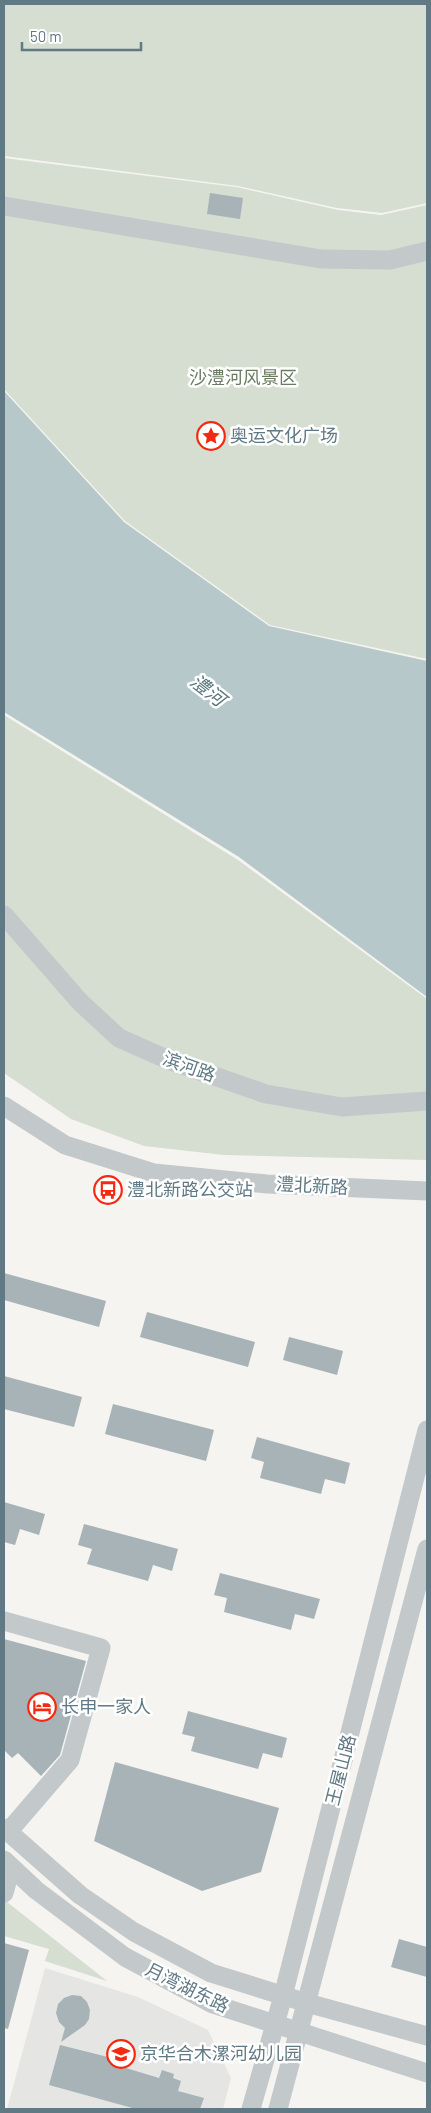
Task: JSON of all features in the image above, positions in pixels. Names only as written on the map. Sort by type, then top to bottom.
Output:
[{"type":"street","points":[[4,206],[321,259],[390,260],[427,251]]},
{"type":"street","name":"滨河路","points":[[4,915],[80,1002],[120,1038],[171,1061],[266,1094],[342,1106],[427,1100]]},
{"type":"street","name":"澧北新路","points":[[4,1106],[65,1145],[154,1173],[267,1184],[427,1191]]},
{"type":"street","name":"王屋山路","points":[[251,2109],[283,1996],[424,1462],[427,1433]]},
{"type":"street","name":"王屋山路","points":[[278,2109],[427,1549]]},
{"type":"street","points":[[4,1621],[101,1648],[70,1760],[6,1830]]},
{"type":"street","name":"月湾湖东路","points":[[6,1830],[80,1895],[134,1932],[211,1973],[283,1996],[427,2036]]},
{"type":"street","points":[[4,1893],[7,1863]]},
{"type":"street","name":"月湾湖东路","points":[[7,1863],[36,1890],[125,1957],[213,2004],[427,2073]]},
{"type":"shaded area","name":"京华合木漯河幼儿园","points":[[45,1968],[138,1997],[208,2030],[231,2078],[223,2109],[7,2109]]},
{"type":"green space","points":[[4,4],[427,4],[427,203],[382,213],[337,208],[238,186],[4,156]]},
{"type":"green space","name":"沙澧河风景区","points":[[4,158],[236,187],[338,210],[381,215],[427,205],[427,659],[270,625],[125,521],[4,389]]},
{"type":"green space","points":[[4,715],[238,860],[427,999],[427,1160],[224,1155],[144,1146],[71,1119],[4,1073]]},
{"type":"green space","points":[[4,1899],[107,1981],[45,1961],[49,1949],[4,1936]]},
{"type":"water","name":"澧河","points":[[4,391],[124,522],[269,626],[427,661],[427,997],[239,857],[4,712]]},
{"type":"building","points":[[210,193],[243,198],[240,219],[207,214]]},
{"type":"building","points":[[4,1273],[106,1301],[99,1327],[4,1300]]},
{"type":"building","points":[[147,1312],[255,1342],[248,1367],[140,1337]]},
{"type":"building","points":[[289,1337],[343,1351],[337,1375],[283,1360]]},
{"type":"building","points":[[4,1376],[82,1397],[74,1427],[4,1409]]},
{"type":"building","points":[[113,1404],[214,1430],[206,1461],[105,1434]]},
{"type":"building","points":[[257,1437],[350,1463],[345,1484],[325,1479],[321,1494],[260,1478],[264,1462],[251,1458]]},
{"type":"building","points":[[4,1502],[45,1514],[39,1535],[20,1529],[15,1545],[4,1542]]},
{"type":"building","points":[[84,1524],[178,1549],[172,1571],[153,1565],[148,1581],[87,1564],[92,1549],[78,1545]]},
{"type":"building","points":[[220,1573],[320,1599],[314,1619],[295,1614],[291,1630],[224,1612],[227,1598],[214,1595]]},
{"type":"building","name":"长申一家人","points":[[4,1639],[86,1661],[60,1755],[41,1776],[18,1753],[12,1758],[4,1750]]},
{"type":"building","points":[[188,1711],[287,1738],[282,1758],[263,1753],[258,1769],[191,1751],[195,1737],[182,1734]]},
{"type":"building","points":[[115,1762],[279,1808],[261,1872],[202,1891],[94,1841]]},
{"type":"building","points":[[399,1939],[427,1947],[427,1977],[391,1967]]},
{"type":"building","points":[[4,1943],[29,1950],[8,2029],[4,2028]]},
{"type":"building","points":[[72,1995],[81,1996],[87,2002],[90,2010],[89,2019],[85,2025],[61,2042],[65,2028],[59,2022],[56,2013],[58,2004],[64,1998]]},
{"type":"building","points":[[60,2045],[128,2062],[126,2068],[159,2078],[162,2070],[174,2074],[173,2078],[181,2081],[178,2091],[204,2098],[200,2109],[136,2109],[49,2085]]},
{"type":"place","name":"奥运文化广场","points":[[211,436]]},
{"type":"place","name":"澧北新路公交站","points":[[108,1190]]},
{"type":"place","name":"长申一家人","points":[[42,1707]]},
{"type":"place","name":"京华合木漯河幼儿园","points":[[121,2054]]}]
